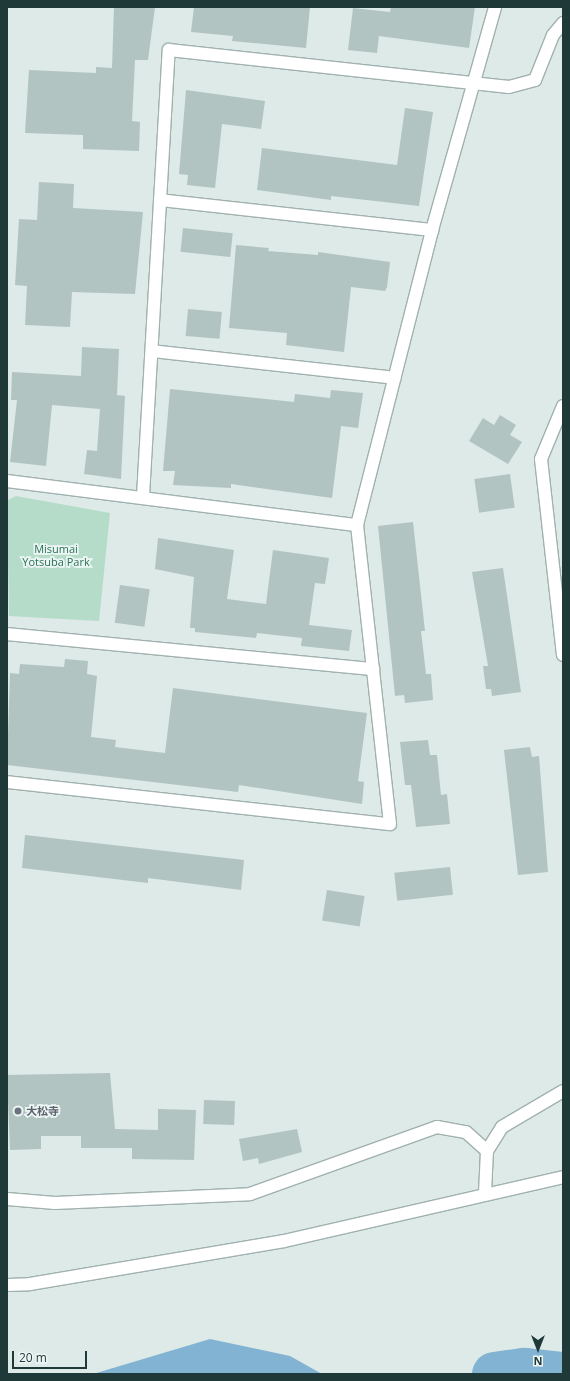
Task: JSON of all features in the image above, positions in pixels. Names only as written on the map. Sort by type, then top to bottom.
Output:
[{"type":"street","points":[[7,782],[390,824],[357,525],[432,230],[495,7]]},
{"type":"street","points":[[143,496],[169,50],[509,87],[535,80],[553,36],[563,23]]},
{"type":"street","points":[[160,200],[432,230]]},
{"type":"street","points":[[152,350],[395,378]]},
{"type":"street","points":[[563,406],[542,459],[563,655]]},
{"type":"street","points":[[7,481],[143,496],[357,525]]},
{"type":"street","points":[[7,634],[373,669]]},
{"type":"street","points":[[485,1193],[486,1152],[502,1127],[563,1091]]},
{"type":"street","points":[[7,1199],[55,1203],[250,1194],[352,1160],[437,1127],[466,1132],[486,1152]]},
{"type":"street","points":[[7,1285],[30,1284],[284,1241],[485,1193],[563,1178]]},
{"type":"green space","name":"Misumai Yotsuba Park","points":[[16,496],[110,513],[99,621],[9,616],[7,509],[8,500]]},
{"type":"water","points":[[210,1339],[290,1356],[322,1374],[93,1374]]},
{"type":"building","points":[[114,7],[155,7],[148,60],[135,60],[132,121],[140,122],[139,151],[83,149],[83,135],[25,133],[29,70],[96,73],[96,67],[112,68]]},
{"type":"building","points":[[194,7],[310,7],[306,48],[232,41],[233,36],[191,32]]},
{"type":"building","points":[[391,7],[475,7],[469,48],[379,36],[377,53],[348,50],[353,8],[390,12]]},
{"type":"building","points":[[186,90],[265,101],[261,129],[222,124],[215,188],[187,185],[188,175],[179,174]]},
{"type":"building","points":[[405,108],[433,112],[419,206],[331,196],[331,200],[257,190],[262,148],[397,165]]},
{"type":"building","points":[[39,182],[74,184],[73,208],[143,212],[135,294],[72,292],[70,327],[25,325],[27,286],[15,285],[19,219],[37,220]]},
{"type":"building","points":[[183,228],[233,233],[230,257],[180,252]]},
{"type":"building","points":[[236,245],[269,248],[268,251],[318,255],[318,252],[390,262],[387,287],[385,291],[351,287],[344,352],[286,345],[287,333],[229,328]]},
{"type":"building","points":[[188,309],[222,312],[220,339],[186,336]]},
{"type":"building","points":[[82,347],[119,349],[117,395],[125,396],[121,479],[84,474],[87,450],[97,451],[100,409],[52,405],[46,466],[10,462],[17,400],[11,400],[12,372],[81,376]]},
{"type":"building","points":[[170,389],[294,402],[295,394],[330,398],[331,390],[363,393],[358,428],[341,426],[332,498],[231,484],[231,488],[173,485],[175,471],[163,471]]},
{"type":"building","points":[[500,415],[516,425],[510,435],[522,442],[508,464],[469,441],[483,418],[494,425]]},
{"type":"building","points":[[510,474],[515,508],[479,513],[474,479]]},
{"type":"building","points":[[413,522],[425,631],[421,631],[426,674],[431,674],[433,700],[405,703],[404,695],[395,696],[378,526]]},
{"type":"building","points":[[158,538],[234,550],[227,599],[266,604],[273,550],[329,558],[325,584],[315,583],[309,625],[352,630],[349,651],[301,646],[302,638],[257,633],[256,638],[195,632],[195,628],[190,628],[194,577],[155,569]]},
{"type":"building","points":[[503,568],[521,692],[492,696],[491,689],[486,689],[483,666],[488,666],[472,572]]},
{"type":"building","points":[[120,585],[150,589],[144,627],[115,623]]},
{"type":"building","points":[[65,659],[88,661],[87,674],[97,676],[91,737],[116,740],[115,747],[165,753],[173,688],[367,713],[358,781],[364,782],[362,804],[239,785],[238,792],[7,765],[10,673],[19,674],[20,664],[64,667]]},
{"type":"building","points":[[428,740],[430,755],[437,755],[441,795],[447,794],[450,824],[416,827],[411,785],[405,785],[400,742]]},
{"type":"building","points":[[530,747],[532,757],[539,756],[548,872],[518,875],[504,750]]},
{"type":"building","points":[[25,835],[244,860],[241,890],[148,878],[148,883],[22,868]]},
{"type":"building","points":[[450,867],[453,895],[397,901],[394,873]]},
{"type":"building","points":[[327,890],[365,896],[360,927],[322,921]]},
{"type":"building","points":[[110,1073],[115,1129],[158,1130],[158,1109],[196,1110],[194,1160],[132,1159],[132,1148],[81,1148],[81,1136],[41,1136],[41,1149],[10,1150],[7,1075]]},
{"type":"building","points":[[204,1100],[235,1101],[234,1125],[203,1124]]},
{"type":"building","points":[[297,1129],[302,1152],[259,1164],[258,1158],[243,1161],[239,1139]]},
{"type":"waterway","points":[[494,1374],[524,1370],[563,1374]]},
{"type":"place","name":"大松寺","points":[[18,1111]]}]
